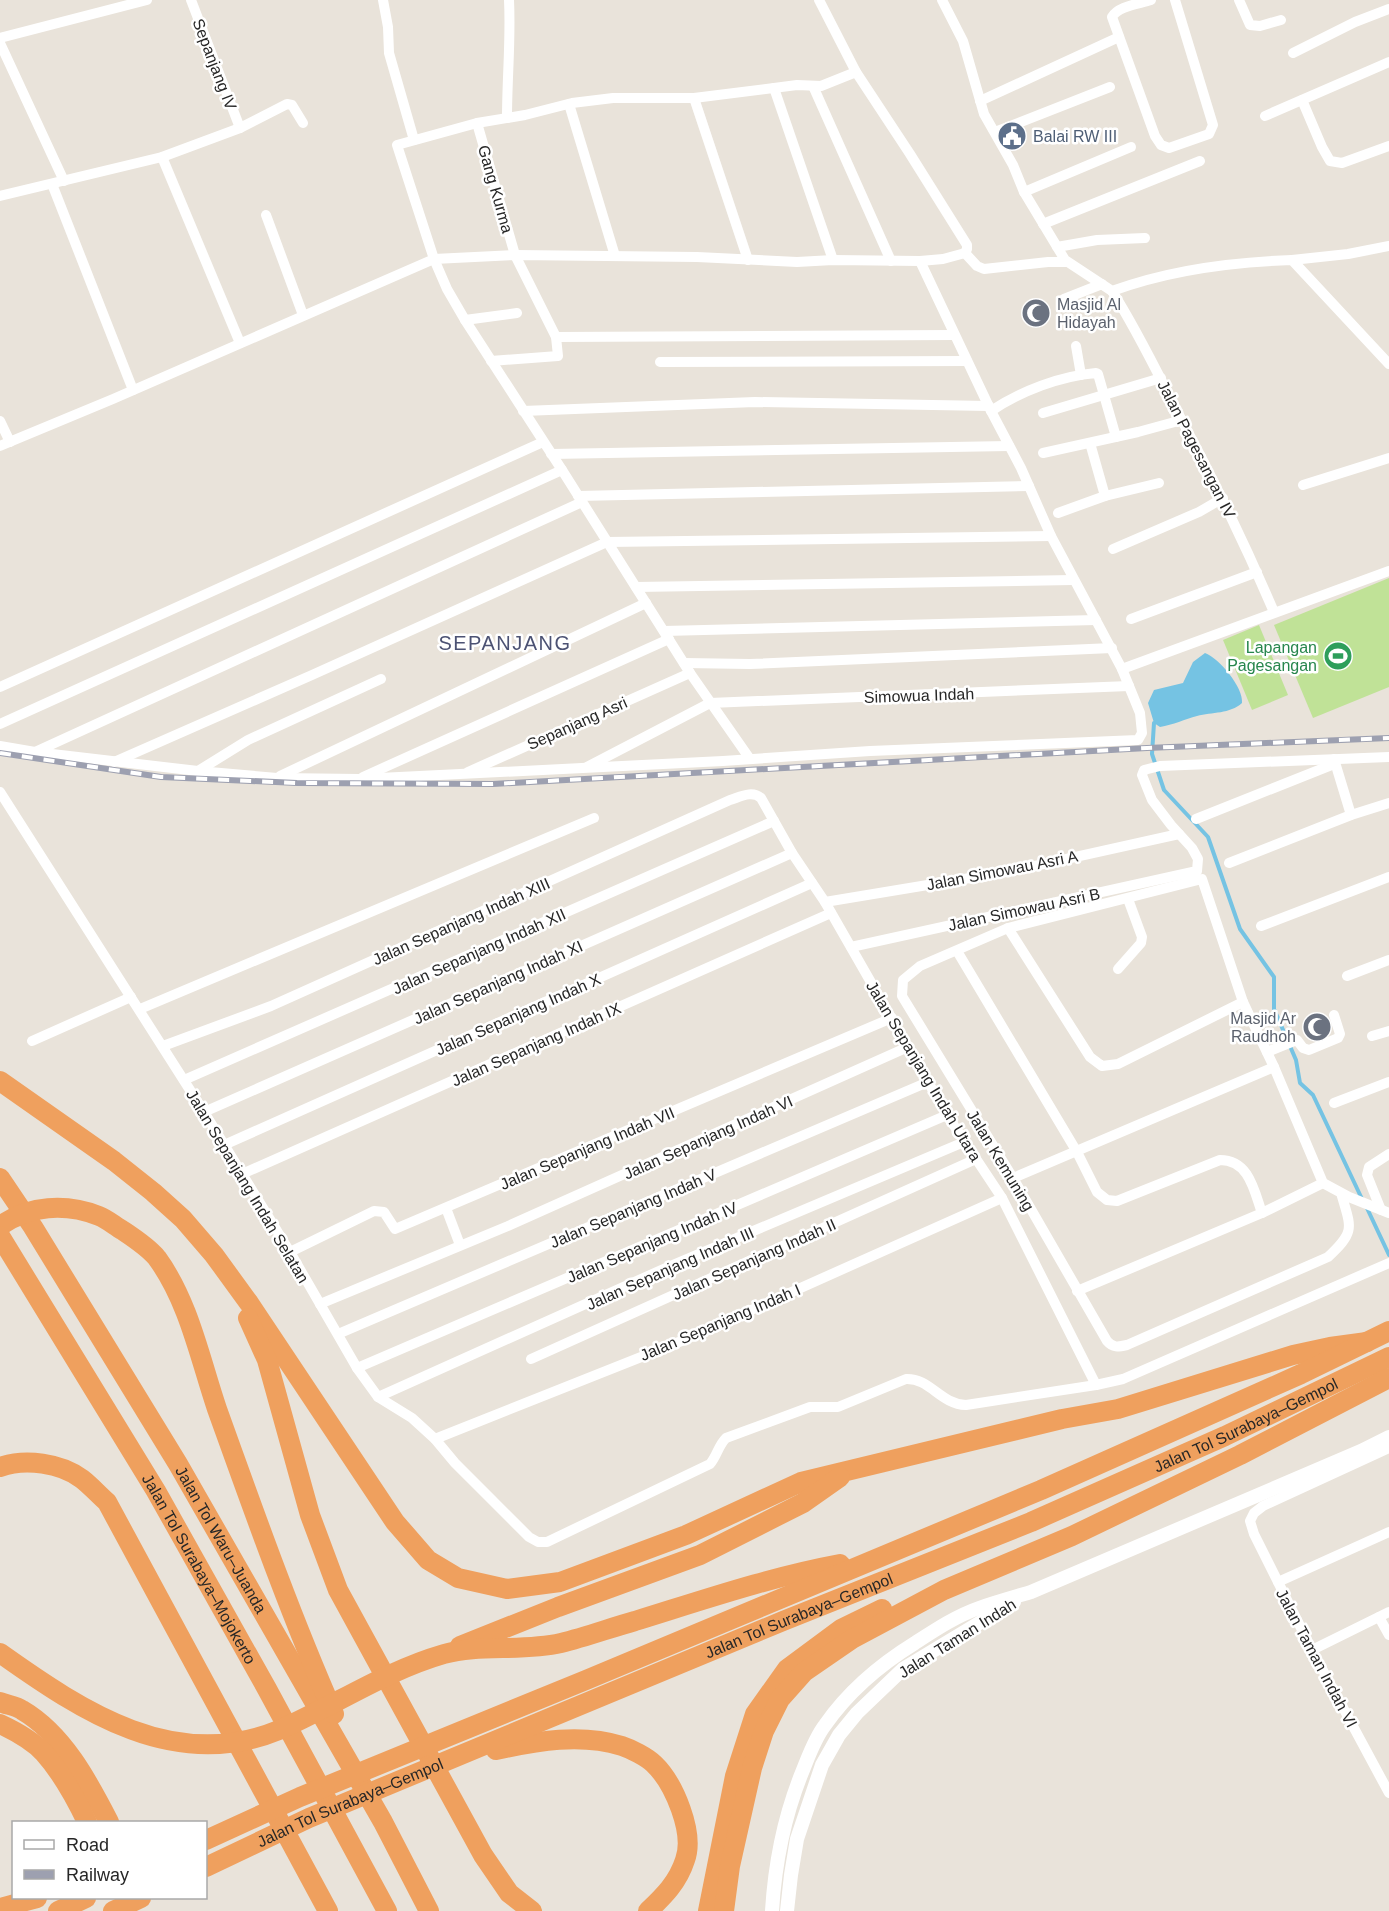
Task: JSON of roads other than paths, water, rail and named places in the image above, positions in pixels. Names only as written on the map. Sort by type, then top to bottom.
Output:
[{"type":"highway","points":[[0,1081],[114,1161],[183,1219],[214,1255],[283,1352],[395,1522],[428,1560],[458,1578],[507,1589],[560,1582],[686,1535],[801,1482],[1062,1419],[1118,1408],[1293,1355],[1367,1342]]},
{"type":"highway","name":"Jalan Tol Waru–Juanda","points":[[0,1178],[33,1227],[305,1668]]},
{"type":"highway","points":[[1,1234],[12,1218],[40,1209],[63,1207],[100,1216],[137,1240],[156,1257],[180,1299],[305,1668],[429,1911]]},
{"type":"highway","name":"Jalan Tol Surabaya–Mojokerto","points":[[1,1234],[150,1481],[267,1689],[387,1911]]},
{"type":"highway","points":[[214,1255],[246,1313],[267,1360],[310,1515],[338,1590],[483,1855],[508,1893],[532,1911]]},
{"type":"highway","name":"Jalan Tol Surabaya–Gempol","points":[[207,1840],[300,1797],[1041,1490],[1301,1374],[1389,1331]]},
{"type":"highway","name":"Jalan Tol Surabaya–Gempol","points":[[207,1867],[309,1818],[773,1625],[1030,1522],[1225,1436],[1389,1358]]},
{"type":"highway","points":[[724,1911],[730,1866],[752,1768],[764,1731],[780,1699],[804,1672],[852,1640],[944,1590],[1071,1536],[1240,1455],[1389,1378]]},
{"type":"highway","points":[[0,1467],[39,1462],[81,1478],[107,1502],[328,1911]]},
{"type":"highway","points":[[0,1653],[103,1718],[146,1736],[187,1745],[219,1745],[268,1734],[361,1688],[432,1658],[558,1607],[700,1555],[803,1503],[850,1470]]},
{"type":"highway","points":[[708,1911],[735,1776],[755,1714],[788,1669],[841,1629],[945,1579],[1013,1551],[1037,1551]]},
{"type":"highway","points":[[432,1658],[452,1652],[523,1649],[562,1643],[754,1584],[829,1566],[871,1561]]},
{"type":"highway","points":[[0,1702],[21,1709],[51,1733],[79,1768],[108,1821]]},
{"type":"highway","points":[[0,1724],[16,1731],[43,1752],[65,1783],[86,1821]]},
{"type":"highway","points":[[412,1777],[497,1750],[550,1740],[584,1739],[623,1747],[654,1764],[674,1792],[686,1823],[686,1858],[672,1888],[648,1911]]},
{"type":"highway","points":[[0,1908],[33,1899]]},
{"type":"highway","points":[[58,1911],[84,1899]]},
{"type":"highway","points":[[113,1911],[141,1899]]},
{"type":"street","points":[[0,38],[147,0]]},
{"type":"street","name":"Sepanjang IV","points":[[191,0],[240,128]]},
{"type":"street","points":[[383,0],[388,27],[389,53],[414,140]]},
{"type":"street","points":[[507,118],[509,0]]},
{"type":"street","points":[[819,0],[856,72],[967,245],[966,254]]},
{"type":"street","name":"Jalan Pagesangan IV","points":[[942,0],[963,41],[980,101],[1013,165],[1024,192],[1066,261],[1112,291],[1156,365],[1223,498],[1274,612]]},
{"type":"street","points":[[1151,0],[1113,14],[1112,17],[1155,136],[1161,144],[1169,148],[1209,134],[1213,125],[1176,0]]},
{"type":"street","points":[[1239,0],[1250,25],[1260,26],[1281,20]]},
{"type":"street","points":[[1293,53],[1355,22],[1389,9]]},
{"type":"street","points":[[980,101],[1119,37]]},
{"type":"street","points":[[0,43],[64,181]]},
{"type":"street","points":[[1264,116],[1389,62]]},
{"type":"street","points":[[750,759],[687,668],[447,289],[434,259],[397,145],[477,123],[569,104],[613,98],[694,98],[797,85],[821,86],[856,72]]},
{"type":"street","points":[[813,86],[891,261]]},
{"type":"street","points":[[995,132],[1110,87]]},
{"type":"street","points":[[774,88],[833,260]]},
{"type":"street","points":[[694,98],[748,260]]},
{"type":"street","points":[[1302,100],[1330,161],[1342,163],[1389,146]]},
{"type":"street","points":[[0,196],[162,157],[240,128],[289,104],[303,123]]},
{"type":"street","points":[[569,104],[615,256]]},
{"type":"street","name":"Gang Kurma","points":[[477,123],[515,255],[556,337]]},
{"type":"street","points":[[1024,192],[1131,147]]},
{"type":"street","points":[[162,157],[240,343]]},
{"type":"street","points":[[1043,224],[1200,161]]},
{"type":"street","points":[[52,184],[133,390]]},
{"type":"street","points":[[266,215],[303,315]]},
{"type":"street","points":[[1058,249],[1097,240],[1145,238]]},
{"type":"street","points":[[1112,291],[1139,281],[1242,262],[1348,254],[1389,246]]},
{"type":"street","points":[[0,421],[5,444],[434,259],[515,255],[698,257],[797,262],[920,261],[966,254]]},
{"type":"street","points":[[966,254],[975,265],[984,269],[1066,261]]},
{"type":"street","points":[[1292,260],[1389,364]]},
{"type":"street","points":[[0,746],[198,771],[277,778],[358,779],[870,751],[1138,740],[1142,733],[1140,713],[1122,669],[1051,536],[920,261]]},
{"type":"street","points":[[1064,299],[1102,284]]},
{"type":"street","points":[[465,320],[517,313]]},
{"type":"street","points":[[491,361],[558,356],[556,337],[954,335]]},
{"type":"street","points":[[1076,346],[1081,375]]},
{"type":"street","points":[[660,362],[967,362]]},
{"type":"street","points":[[523,411],[755,402],[991,409],[1043,385],[1081,375],[1098,374],[1116,437]]},
{"type":"street","points":[[1043,413],[1161,378]]},
{"type":"street","points":[[1043,453],[1182,420]]},
{"type":"street","points":[[0,687],[543,441]]},
{"type":"street","points":[[1090,443],[1105,496]]},
{"type":"street","points":[[551,454],[1009,446]]},
{"type":"street","points":[[1303,485],[1389,458]]},
{"type":"street","points":[[0,724],[562,470]]},
{"type":"street","points":[[1058,513],[1105,496],[1159,483]]},
{"type":"street","points":[[34,752],[580,499],[1029,486]]},
{"type":"street","points":[[1113,549],[1199,512],[1223,498]]},
{"type":"street","points":[[114,762],[608,542],[1051,536]]},
{"type":"street","points":[[1122,669],[1389,571]]},
{"type":"street","points":[[1131,619],[1257,572]]},
{"type":"street","points":[[636,587],[1073,580]]},
{"type":"street","points":[[277,778],[646,603]]},
{"type":"street","points":[[358,779],[666,635],[1096,620]]},
{"type":"street","points":[[687,668],[1112,648]]},
{"type":"street","name":"Sepanjang Asri","points":[[464,774],[687,668]]},
{"type":"street","points":[[198,771],[248,740],[381,679]]},
{"type":"street","name":"Simowua Indah","points":[[710,703],[1128,686]]},
{"type":"street","points":[[584,768],[710,703]]},
{"type":"street","points":[[1385,1212],[1323,1183],[1274,1067],[1243,1002],[1199,875],[1198,859],[1192,848],[1152,800],[1142,775],[1144,770],[1157,767],[1389,757]]},
{"type":"street","points":[[1334,761],[1351,815]]},
{"type":"street","points":[[1196,819],[1334,761]]},
{"type":"street","name":"Jalan Sepanjang Indah Selatan","points":[[0,792],[204,1112],[290,1252],[357,1368],[378,1397],[411,1418],[435,1439],[455,1463],[529,1536],[538,1542],[547,1542],[710,1464],[726,1438],[810,1407],[838,1407],[906,1379],[922,1382],[949,1402],[966,1405],[1096,1385]]},
{"type":"street","name":"Jalan Sepanjang Indah XIII","points":[[163,1046],[271,1006],[730,800],[749,794],[757,795]]},
{"type":"street","name":"Jalan Sepanjang Indah Utara","points":[[757,795],[825,902],[947,1115],[1002,1198],[1096,1385]]},
{"type":"street","points":[[1229,863],[1351,815],[1389,803]]},
{"type":"street","points":[[140,1009],[594,818]]},
{"type":"street","name":"Jalan Sepanjang Indah XII","points":[[184,1080],[774,821]]},
{"type":"street","name":"Jalan Simowau Asri A","points":[[825,902],[1012,871],[1179,834]]},
{"type":"street","name":"Jalan Sepanjang Indah XI","points":[[204,1112],[792,853]]},
{"type":"street","name":"Jalan Kemuning","points":[[1199,875],[1128,899],[1008,928],[920,966],[903,980],[902,996],[1112,1346],[1127,1345],[1328,1257],[1345,1241],[1350,1224],[1345,1195]]},
{"type":"street","name":"Jalan Simowau Asri B","points":[[850,947],[1199,875]]},
{"type":"street","points":[[1261,926],[1389,877]]},
{"type":"street","name":"Jalan Sepanjang Indah X","points":[[224,1145],[812,883]]},
{"type":"street","points":[[1118,969],[1141,943],[1142,937],[1128,899]]},
{"type":"street","name":"Jalan Sepanjang Indah IX","points":[[242,1174],[831,913]]},
{"type":"street","points":[[1008,928],[1090,1058],[1102,1066],[1118,1064],[1243,1002]]},
{"type":"street","points":[[957,951],[1077,1152],[1097,1192],[1107,1200],[1117,1202],[1220,1160],[1229,1160],[1245,1171],[1262,1213]]},
{"type":"street","points":[[1347,976],[1389,960]]},
{"type":"street","points":[[32,1041],[131,997]]},
{"type":"street","points":[[1267,1052],[1297,1040],[1303,1048],[1309,1050],[1338,1038],[1340,1034],[1334,1016]]},
{"type":"street","name":"Jalan Sepanjang Indah VII","points":[[290,1252],[374,1210],[384,1212],[395,1229],[892,1018]]},
{"type":"street","points":[[1372,1036],[1389,1030]]},
{"type":"street","name":"Jalan Sepanjang Indah VI","points":[[320,1304],[508,1226],[908,1047]]},
{"type":"street","points":[[1013,1178],[1274,1067]]},
{"type":"street","name":"Jalan Sepanjang Indah V","points":[[338,1334],[928,1082]]},
{"type":"street","points":[[1334,1103],[1389,1082]]},
{"type":"street","name":"Jalan Sepanjang Indah IV","points":[[357,1368],[947,1115]]},
{"type":"street","name":"Jalan Sepanjang Indah III","points":[[378,1397],[668,1267],[964,1142]]},
{"type":"street","points":[[1385,1212],[1367,1175],[1369,1167],[1389,1154]]},
{"type":"street","name":"Jalan Sepanjang Indah II","points":[[531,1359],[976,1159]]},
{"type":"street","points":[[1077,1291],[1262,1213],[1323,1183]]},
{"type":"street","name":"Jalan Sepanjang Indah I","points":[[435,1439],[684,1340],[1002,1198]]},
{"type":"street","points":[[446,1208],[460,1245]]},
{"type":"street","points":[[1096,1385],[1136,1374],[1386,1265]]},
{"type":"street","name":"Jalan Taman Indah","points":[[772,1911],[775,1868],[781,1836],[808,1756],[823,1727],[842,1703],[895,1655],[936,1629],[977,1608],[1031,1592],[1389,1437]]},
{"type":"street","name":"Jalan Taman Indah VI","points":[[1389,1448],[1263,1506],[1254,1513],[1250,1521],[1254,1534],[1312,1650],[1389,1793]]},
{"type":"street","points":[[1278,1582],[1389,1532]]},
{"type":"street","name":"Jalan Taman Indah","points":[[787,1911],[790,1875],[797,1839],[822,1765],[839,1735],[857,1713],[903,1669],[1031,1592]]},
{"type":"street","points":[[1312,1650],[1384,1614],[1389,1635]]},
{"type":"water","points":[[1205,653],[1230,674],[1242,697],[1242,703],[1226,711],[1197,716],[1170,725],[1160,727],[1154,723],[1148,703],[1154,690],[1183,683],[1193,662]]},
{"type":"waterway","points":[[1154,723],[1152,754],[1164,790],[1208,837],[1240,929],[1274,977],[1274,1009],[1296,1060],[1300,1083],[1313,1095],[1362,1199]]},
{"type":"waterway","points":[[1366,1206],[1389,1255]]},
{"type":"railway","points":[[0,753],[161,777],[297,783],[493,784],[1147,748],[1389,738]]},
{"type":"place","name":"Balai RW III","points":[[1012,136]]},
{"type":"place","name":"Masjid Al Hidayah","points":[[1036,313]]},
{"type":"place","name":"Lapangan Pagesangan","points":[[1338,656]]},
{"type":"place","name":"Masjid Ar Raudhoh","points":[[1317,1027]]},
{"type":"district","name":"SEPANJANG","points":[[505,643]]}]
